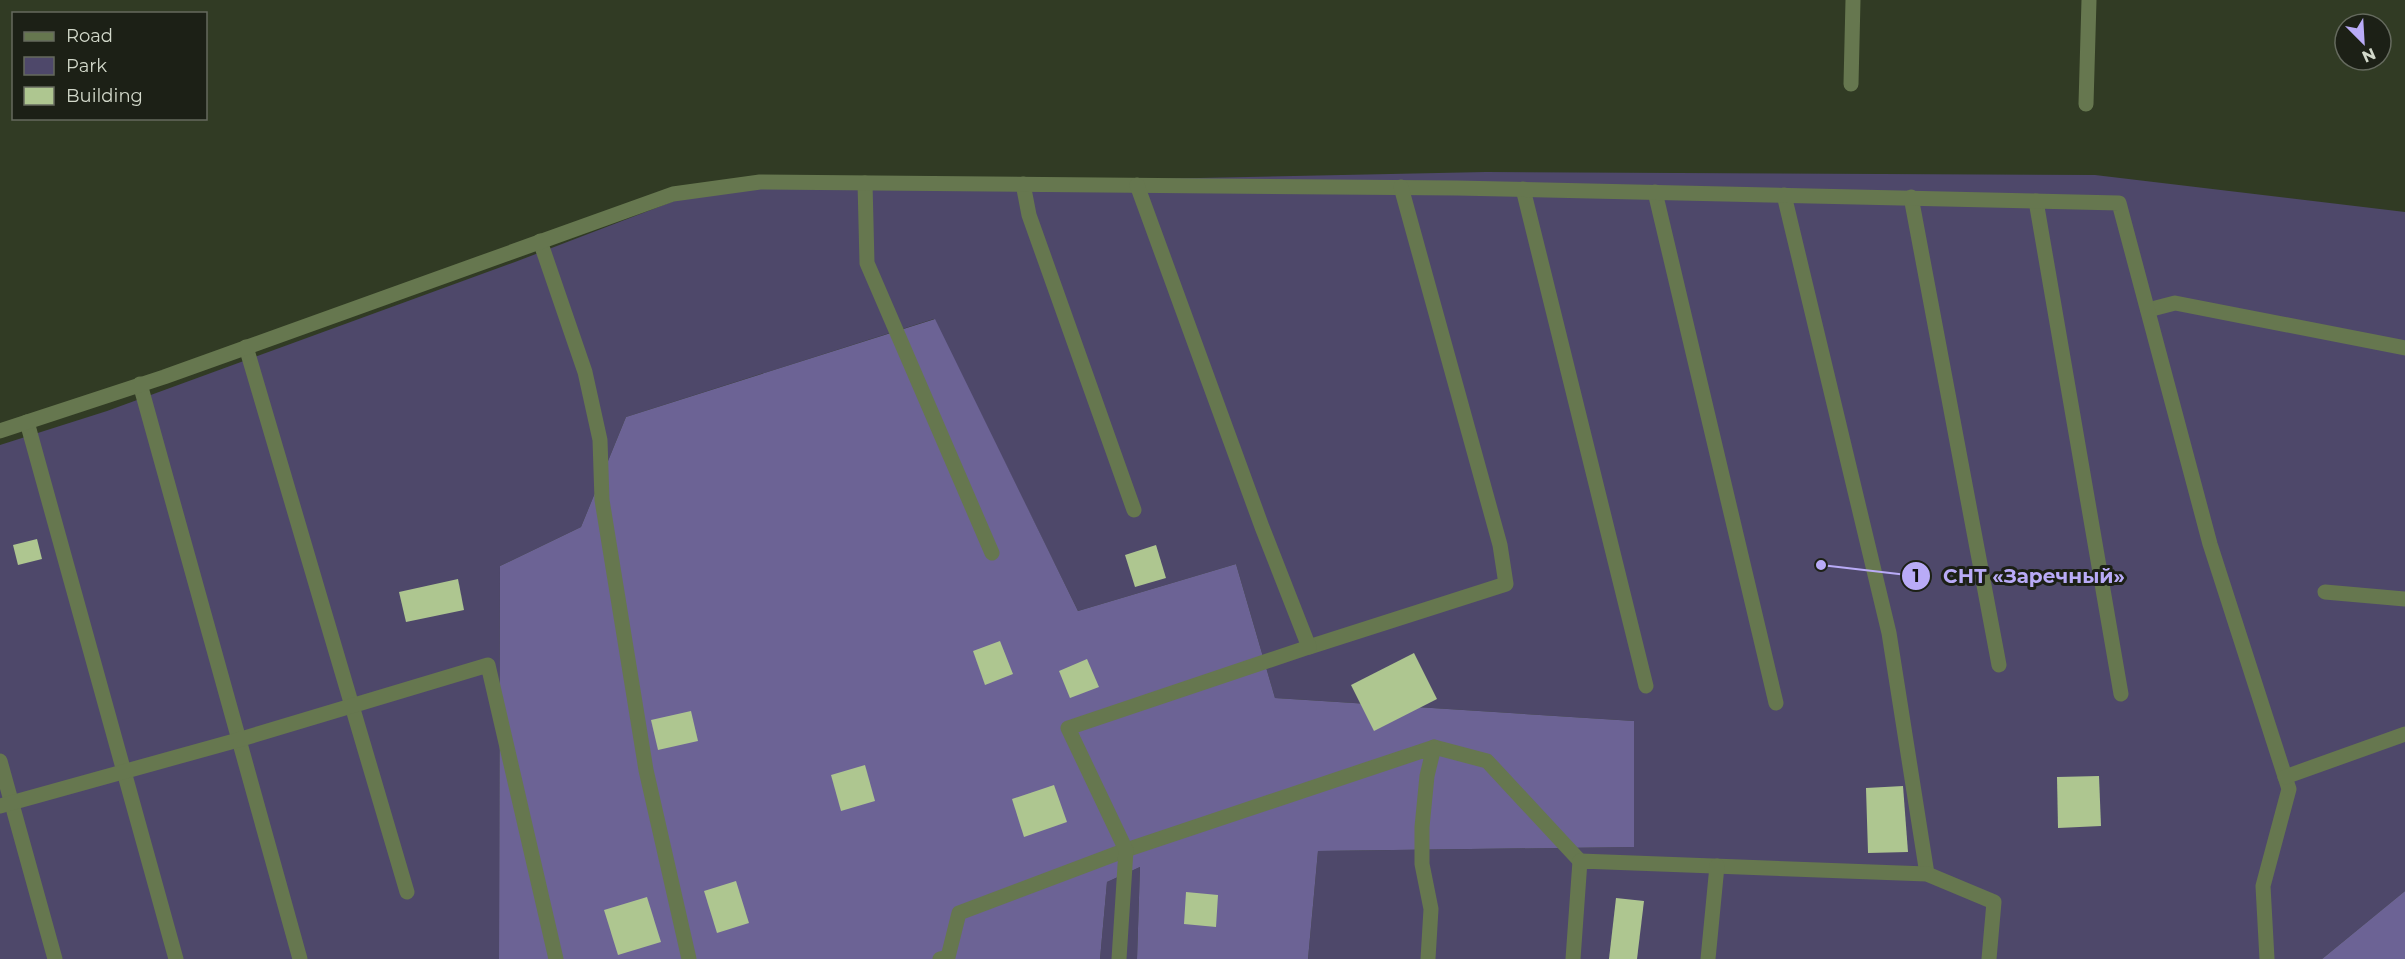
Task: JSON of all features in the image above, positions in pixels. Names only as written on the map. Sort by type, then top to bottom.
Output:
[{"type":"street","points":[[1851,84],[1853,0]]},
{"type":"street","points":[[2086,104],[2089,0]]},
{"type":"street","points":[[0,431],[246,347],[673,194],[760,182],[1401,187],[2119,203],[2210,544],[2289,789],[2263,886],[2267,959]]},
{"type":"street","points":[[865,183],[867,262],[992,553]]},
{"type":"street","points":[[1023,184],[1029,215],[1134,510]]},
{"type":"street","points":[[1137,185],[1262,527],[1309,647]]},
{"type":"street","points":[[1119,959],[1126,850],[1068,728],[1506,584],[1500,545],[1401,187]]},
{"type":"street","points":[[1524,189],[1646,687]]},
{"type":"street","points":[[1655,192],[1776,703]]},
{"type":"street","points":[[1784,195],[1889,633],[1927,874]]},
{"type":"street","points":[[1911,197],[2000,666]]},
{"type":"street","points":[[2036,201],[2121,694]]},
{"type":"street","points":[[540,241],[585,372],[600,440],[602,500],[646,770],[689,959]]},
{"type":"street","points":[[2148,310],[2175,303],[2405,348]]},
{"type":"street","points":[[246,347],[407,891]]},
{"type":"street","points":[[140,384],[300,959]]},
{"type":"street","points":[[27,422],[176,959]]},
{"type":"street","points":[[2325,592],[2405,599]]},
{"type":"street","points":[[6,805],[238,740],[488,665],[556,959]]},
{"type":"street","points":[[2285,777],[2405,734]]},
{"type":"street","points":[[940,959],[948,957],[958,913],[1126,850],[1434,747],[1487,761],[1580,861],[1927,874],[1994,902],[1989,959]]},
{"type":"street","points":[[1428,959],[1431,909],[1422,864],[1422,827],[1427,776],[1434,747]]},
{"type":"street","points":[[0,761],[6,805],[55,959]]},
{"type":"street","points":[[1573,959],[1580,861]]},
{"type":"street","points":[[1708,959],[1717,866]]},
{"type":"green space","points":[[1486,172],[2095,175],[2405,212],[2405,891],[2322,959],[1308,959],[1318,851],[1633,847],[1634,721],[1275,698],[1236,564],[1078,611],[934,319],[626,417],[581,527],[500,566],[499,959],[0,959],[0,445],[107,411],[515,262],[708,188]]},
{"type":"green space","points":[[1140,867],[1137,959],[1100,959],[1107,882]]},
{"type":"shaded area","points":[[935,319],[1078,611],[1236,564],[1275,698],[1634,721],[1634,847],[1318,851],[1308,959],[1137,959],[1140,867],[1107,882],[1100,959],[499,959],[500,566],[581,527],[626,417]]},
{"type":"shaded area","points":[[2405,891],[2405,959],[2322,959]]},
{"type":"building","points":[[37,539],[42,559],[18,565],[13,545]]},
{"type":"building","points":[[1156,545],[1166,578],[1135,587],[1125,555]]},
{"type":"building","points":[[458,579],[464,610],[406,622],[399,592]]},
{"type":"building","points":[[1000,641],[1013,674],[985,685],[973,651]]},
{"type":"building","points":[[1414,653],[1437,699],[1374,731],[1351,685]]},
{"type":"building","points":[[1087,659],[1099,687],[1070,698],[1059,671]]},
{"type":"building","points":[[691,711],[698,741],[658,750],[651,720]]},
{"type":"building","points":[[865,765],[875,801],[841,811],[831,775]]},
{"type":"building","points":[[2099,776],[2101,826],[2058,828],[2057,777]]},
{"type":"building","points":[[1054,785],[1067,822],[1024,837],[1012,799]]},
{"type":"building","points":[[1903,786],[1908,852],[1868,853],[1866,788]]},
{"type":"building","points":[[736,881],[749,923],[717,933],[704,891]]},
{"type":"building","points":[[1186,892],[1218,895],[1216,927],[1184,924]]},
{"type":"building","points":[[647,897],[661,942],[618,955],[604,910]]},
{"type":"building","points":[[1616,898],[1644,901],[1637,959],[1609,959]]},
{"type":"place","name":"СНТ «Заречный»","points":[[1821,565]]}]
